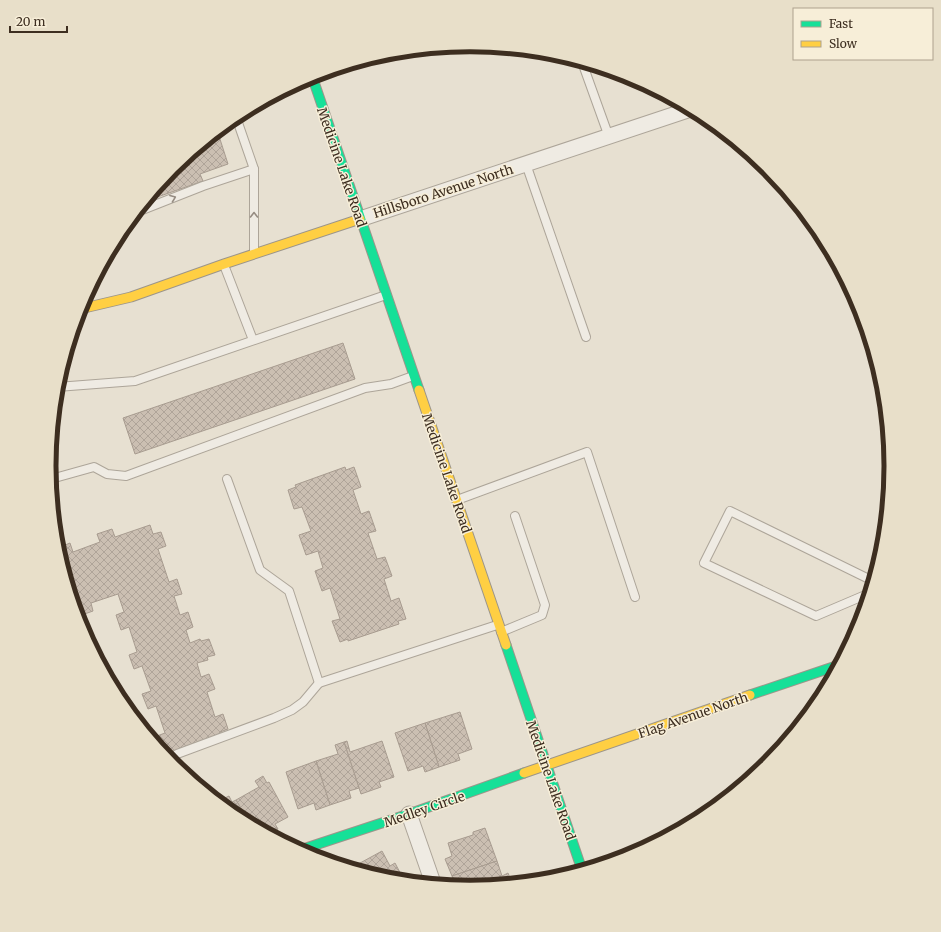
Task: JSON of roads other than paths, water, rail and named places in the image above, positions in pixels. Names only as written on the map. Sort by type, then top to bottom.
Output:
[{"type":"street","name":"Medicine Lake Road","points":[[314,83],[580,865]]},
{"type":"street","name":"Hillsboro Avenue North","points":[[88,307],[131,297],[224,264],[684,111]]},
{"type":"street","name":"Flag Avenue North","points":[[546,765],[832,667]]},
{"type":"street","name":"Medley Circle","points":[[309,847],[409,814],[546,765]]},
{"type":"street","points":[[409,814],[431,878]]},
{"type":"lane","points":[[584,68],[609,137]]},
{"type":"lane","points":[[238,123],[254,169],[254,254]]},
{"type":"lane","points":[[526,164],[586,337]]},
{"type":"lane","points":[[147,208],[203,186],[254,169]]},
{"type":"lane","points":[[224,264],[253,340]]},
{"type":"lane","points":[[64,386],[135,381],[386,295]]},
{"type":"lane","points":[[56,477],[94,467],[107,474],[126,476],[365,388],[391,384],[414,376]]},
{"type":"lane","points":[[456,500],[587,452],[635,597]]},
{"type":"lane","points":[[227,478],[260,570],[289,591],[319,683]]},
{"type":"lane","points":[[864,595],[816,616],[704,563],[730,511],[868,580]]},
{"type":"lane","points":[[178,754],[286,713],[303,702],[319,683],[542,615],[545,605],[515,516]]}]
